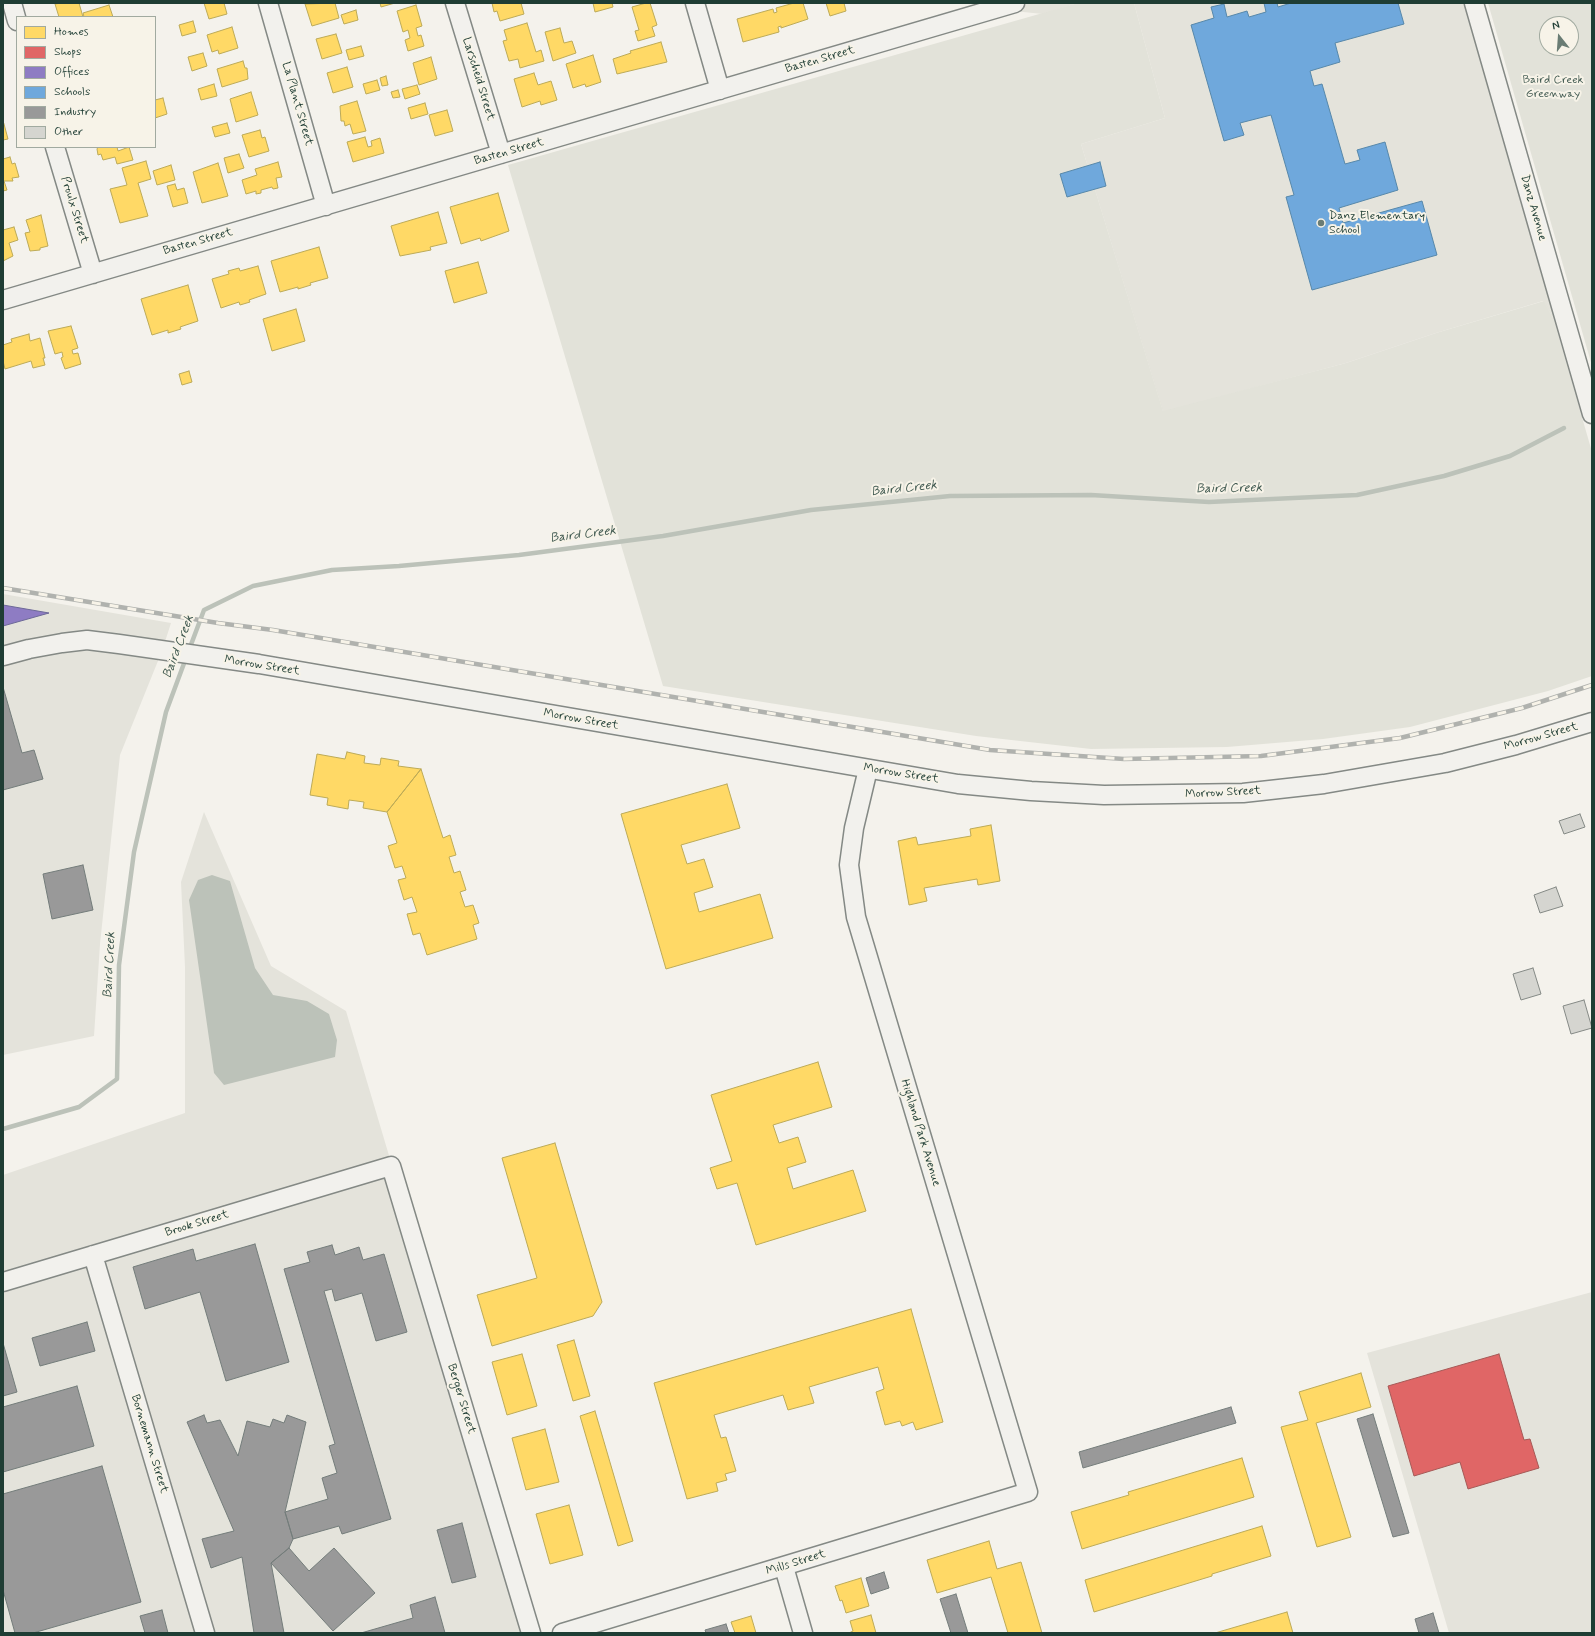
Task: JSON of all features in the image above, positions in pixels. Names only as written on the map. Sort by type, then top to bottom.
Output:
[{"type":"street","points":[[12,3],[16,17]]},
{"type":"street","name":"La Plant Street","points":[[268,3],[326,206]]},
{"type":"street","name":"Larscheid Street","points":[[456,3],[501,154]]},
{"type":"street","points":[[694,3],[720,90]]},
{"type":"street","name":"Basten Street","points":[[3,300],[1015,3]]},
{"type":"street","name":"Danz Avenue","points":[[1474,3],[1592,414]]},
{"type":"street","name":"Proulx Street","points":[[55,148],[93,274]]},
{"type":"street","name":"Morrow Street","points":[[3,656],[29,649],[87,640],[248,663],[958,784],[1031,791],[1104,795],[1243,794],[1324,784],[1445,763],[1516,745],[1592,722]]},
{"type":"street","name":"Highland Park Avenue","points":[[868,769],[854,828],[850,865],[856,918],[1028,1492]]},
{"type":"street","name":"Brook Street","points":[[3,1282],[391,1166]]},
{"type":"street","name":"Berger Street","points":[[391,1166],[530,1633]]},
{"type":"street","name":"Bornemann Street","points":[[93,1255],[205,1633]]},
{"type":"street","name":"Mills Street","points":[[562,1633],[1028,1492]]},
{"type":"street","points":[[784,1567],[803,1633]]},
{"type":"shaded area","points":[[1015,3],[1078,3],[1043,14],[994,9]]},
{"type":"shaded area","name":"Danz Elementary School","points":[[1134,3],[1474,3],[1564,319],[1554,320],[1543,301],[1436,333],[1346,363],[1163,412],[1081,144],[1165,118]]},
{"type":"shaded area","points":[[3,594],[171,623],[162,651],[120,755],[100,944],[94,1036],[3,1055]]},
{"type":"shaded area","points":[[204,812],[271,966],[346,1011],[531,1633],[3,1633],[3,1175],[185,1113],[185,967],[181,882]]},
{"type":"shaded area","points":[[212,875],[230,881],[255,968],[273,995],[307,1001],[329,1014],[337,1040],[335,1057],[224,1085],[214,1073],[189,900],[198,880]]},
{"type":"shaded area","points":[[1592,1292],[1592,1633],[1449,1633],[1367,1353]]},
{"type":"green space","points":[[1078,3],[1134,3],[1165,118],[1081,144],[1163,411],[1346,363],[1436,333],[1544,301],[1554,320],[1592,452],[1592,676],[1548,691],[1410,727],[1323,739],[1227,747],[1091,749],[976,736],[663,686],[508,165]]},
{"type":"green space","name":"Baird Creek Greenway","points":[[1488,3],[1592,3],[1592,366]]},
{"type":"building: Homes","points":[[79,3],[83,16],[59,16],[55,4]]},
{"type":"building: Homes","points":[[204,3],[224,3],[227,14],[209,19]]},
{"type":"building: Homes","points":[[335,3],[339,18],[312,26],[305,4]]},
{"type":"building: Homes","points":[[380,3],[395,3],[381,7]]},
{"type":"building: Homes","points":[[492,3],[521,3],[524,14],[500,21],[497,11],[494,12]]},
{"type":"building: Homes","points":[[593,3],[612,3],[613,7],[595,12]]},
{"type":"building: Homes","points":[[650,3],[657,25],[652,27],[655,36],[638,41],[635,31],[639,30],[632,7]]},
{"type":"building: Homes","points":[[794,3],[803,3],[808,19],[781,28],[781,26],[778,27],[779,32],[743,42],[737,19],[773,9],[774,13],[777,12],[776,8]]},
{"type":"building: Homes","points":[[826,3],[844,3],[846,11],[830,16]]},
{"type":"building: Homes","points":[[109,5],[113,16],[84,16],[83,13]]},
{"type":"building: Homes","points":[[416,5],[422,26],[416,28],[418,36],[421,35],[424,46],[408,51],[405,40],[410,38],[408,30],[403,32],[397,11]]},
{"type":"building: Homes","points":[[356,10],[358,20],[344,24],[341,15]]},
{"type":"building: Homes","points":[[193,21],[196,32],[182,36],[179,25]]},
{"type":"building: Homes","points":[[527,23],[536,52],[541,50],[544,61],[520,68],[518,59],[509,61],[503,41],[507,40],[504,30]]},
{"type":"building: Homes","points":[[232,27],[238,48],[219,54],[218,50],[212,52],[207,35]]},
{"type":"building: Homes","points":[[560,28],[564,43],[572,41],[576,53],[553,61],[545,32]]},
{"type":"building: Homes","points":[[336,34],[342,53],[322,59],[316,39]]},
{"type":"building: Homes","points":[[661,42],[667,62],[617,74],[613,59],[631,53],[630,51]]},
{"type":"building: Homes","points":[[361,46],[364,56],[349,60],[346,50]]},
{"type":"building: Homes","points":[[203,53],[207,66],[192,71],[188,57]]},
{"type":"building: Homes","points":[[593,55],[601,82],[586,87],[585,84],[573,88],[566,64]]},
{"type":"building: Homes","points":[[431,57],[437,79],[419,85],[413,63]]},
{"type":"building: Homes","points":[[243,61],[245,68],[247,68],[248,79],[222,87],[217,69]]},
{"type":"building: Homes","points":[[347,67],[353,87],[333,93],[327,73]]},
{"type":"building: Homes","points":[[534,73],[538,85],[551,81],[557,100],[541,105],[540,101],[522,107],[514,79]]},
{"type":"building: Homes","points":[[386,76],[388,85],[382,86],[380,78]]},
{"type":"building: Homes","points":[[377,80],[380,90],[366,94],[363,84]]},
{"type":"building: Homes","points":[[214,84],[217,96],[201,100],[198,89]]},
{"type":"building: Homes","points":[[417,85],[420,94],[405,99],[402,89]]},
{"type":"building: Homes","points":[[398,90],[400,97],[393,98],[391,92]]},
{"type":"building: Homes","points":[[251,92],[258,115],[236,122],[230,99]]},
{"type":"building: Homes","points":[[163,98],[167,114],[156,118],[156,100]]},
{"type":"building: Homes","points":[[357,101],[366,131],[353,134],[350,124],[345,126],[344,121],[341,121],[340,106]]},
{"type":"building: Homes","points":[[425,103],[428,114],[411,119],[408,108]]},
{"type":"building: Homes","points":[[447,110],[453,131],[435,136],[429,115]]},
{"type":"building: Homes","points":[[227,123],[230,133],[215,137],[212,127]]},
{"type":"building: Homes","points":[[4,124],[8,139],[3,140],[3,125]]},
{"type":"building: Homes","points":[[260,130],[262,138],[265,137],[269,151],[249,157],[242,135]]},
{"type":"building: Homes","points":[[365,137],[368,147],[372,146],[371,141],[380,138],[384,153],[353,162],[347,142]]},
{"type":"building: Homes","points":[[117,148],[118,151],[129,148],[133,160],[117,164],[115,157],[103,160],[101,154],[98,155],[97,149]]},
{"type":"building: Homes","points":[[239,154],[244,168],[228,173],[224,158]]},
{"type":"building: Homes","points":[[10,157],[12,164],[15,163],[19,177],[12,178],[13,181],[4,181],[7,190],[3,191],[3,159]]},
{"type":"building: Homes","points":[[146,161],[151,179],[138,183],[148,216],[120,223],[110,189],[127,185],[122,168]]},
{"type":"building: Homes","points":[[278,162],[282,177],[276,178],[278,188],[273,189],[272,187],[261,190],[261,193],[256,194],[256,191],[246,194],[242,180],[257,175],[255,169]]},
{"type":"building: Homes","points":[[218,163],[228,196],[202,203],[193,172]]},
{"type":"building: Homes","points":[[171,165],[175,180],[157,185],[153,171]]},
{"type":"building: Homes","points":[[175,184],[177,190],[184,188],[188,203],[173,207],[167,186]]},
{"type":"building: Homes","points":[[498,193],[509,231],[481,241],[480,238],[461,244],[450,207]]},
{"type":"building: Homes","points":[[438,212],[447,243],[430,247],[431,250],[400,256],[391,226]]},
{"type":"building: Homes","points":[[41,215],[48,246],[40,248],[40,250],[30,251],[25,233],[30,232],[26,220]]},
{"type":"building: Homes","points":[[14,227],[18,240],[9,243],[13,256],[3,261],[3,230]]},
{"type":"building: Homes","points":[[319,247],[328,278],[310,283],[311,285],[298,289],[298,287],[280,292],[271,261]]},
{"type":"building: Homes","points":[[478,262],[487,293],[454,303],[445,271]]},
{"type":"building: Homes","points":[[258,266],[266,294],[249,300],[250,302],[240,305],[239,302],[221,308],[212,279],[229,274],[228,271],[239,268],[240,271]]},
{"type":"building: Homes","points":[[188,285],[198,321],[168,333],[168,330],[152,335],[141,299]]},
{"type":"building: Homes","points":[[296,309],[305,341],[272,351],[263,319]]},
{"type":"building: Homes","points":[[71,326],[78,348],[72,350],[73,354],[78,353],[81,364],[65,369],[61,358],[63,357],[62,352],[55,354],[48,331]]},
{"type":"building: Homes","points":[[29,334],[30,341],[40,338],[45,358],[43,358],[45,365],[33,368],[31,361],[5,369],[3,361],[3,345],[12,342],[11,339]]},
{"type":"building: Homes","points":[[189,371],[192,382],[182,385],[179,374]]},
{"type":"building: Homes","points":[[347,752],[365,756],[364,763],[380,765],[381,758],[399,761],[398,766],[421,769],[387,812],[363,808],[364,802],[349,800],[348,809],[327,805],[328,798],[310,795],[317,754],[345,759]]},
{"type":"building: Homes","points":[[421,769],[443,838],[450,835],[456,855],[449,857],[454,873],[460,871],[466,890],[460,892],[465,907],[473,905],[479,923],[473,925],[477,939],[427,955],[420,933],[413,935],[407,914],[417,912],[412,897],[404,900],[398,880],[406,878],[402,866],[395,868],[388,846],[397,843],[387,812]]},
{"type":"building: Homes","points":[[727,784],[740,828],[681,845],[687,864],[704,859],[713,887],[694,893],[699,912],[760,894],[773,938],[666,969],[621,814]]},
{"type":"building: Homes","points":[[991,825],[1000,881],[978,885],[977,879],[924,888],[927,901],[909,905],[898,841],[916,837],[918,845],[971,836],[970,829]]},
{"type":"building: Homes","points":[[818,1062],[832,1107],[773,1125],[779,1143],[798,1137],[806,1162],[787,1168],[793,1189],[853,1170],[866,1211],[756,1245],[737,1183],[717,1189],[710,1168],[732,1161],[711,1095]]},
{"type":"building: Homes","points":[[555,1143],[602,1302],[593,1316],[492,1346],[477,1295],[537,1278],[502,1158]]},
{"type":"building: Homes","points":[[911,1309],[943,1422],[916,1430],[913,1422],[902,1426],[900,1421],[885,1425],[876,1392],[884,1389],[878,1367],[809,1387],[814,1403],[788,1410],[783,1395],[714,1415],[721,1438],[726,1437],[736,1471],[725,1474],[727,1480],[716,1483],[718,1491],[687,1499],[654,1383]]},
{"type":"building: Homes","points":[[574,1340],[590,1396],[573,1401],[557,1345]]},
{"type":"building: Homes","points":[[522,1354],[537,1406],[507,1415],[492,1362]]},
{"type":"building: Homes","points":[[1361,1373],[1371,1407],[1316,1423],[1351,1537],[1317,1547],[1281,1427],[1308,1420],[1299,1392]]},
{"type":"building: Homes","points":[[595,1411],[633,1541],[618,1546],[580,1416]]},
{"type":"building: Homes","points":[[545,1429],[559,1482],[526,1490],[512,1438]]},
{"type":"building: Homes","points":[[1242,1458],[1254,1497],[1082,1549],[1071,1512],[1129,1495],[1128,1492]]},
{"type":"building: Homes","points":[[569,1505],[583,1555],[550,1564],[536,1514]]},
{"type":"building: Homes","points":[[1262,1526],[1271,1556],[1212,1574],[1212,1576],[1094,1612],[1085,1580]]},
{"type":"building: Homes","points":[[989,1541],[997,1569],[1021,1562],[1042,1633],[1008,1633],[991,1577],[937,1593],[927,1560]]},
{"type":"building: Homes","points":[[861,1578],[869,1606],[846,1613],[842,1600],[840,1601],[835,1586]]},
{"type":"building: Homes","points":[[1287,1612],[1293,1633],[1215,1633]]},
{"type":"building: Homes","points":[[871,1615],[876,1633],[849,1633],[853,1631],[850,1621]]},
{"type":"building: Homes","points":[[751,1616],[756,1633],[735,1633],[731,1622]]},
{"type":"building: Shops","points":[[1499,1354],[1524,1440],[1530,1439],[1539,1468],[1468,1489],[1460,1462],[1414,1476],[1388,1386]]},
{"type":"building: Offices","points":[[3,605],[49,613],[3,626]]},
{"type":"building: Schools","points":[[1264,3],[1277,3],[1278,7],[1291,3],[1398,3],[1404,24],[1335,43],[1340,62],[1310,71],[1314,86],[1322,84],[1345,164],[1360,160],[1357,150],[1385,142],[1398,190],[1339,208],[1343,223],[1422,201],[1437,255],[1312,290],[1286,197],[1294,195],[1271,115],[1240,123],[1244,135],[1224,141],[1191,25],[1214,18],[1211,7],[1224,4],[1227,17],[1247,11],[1249,17],[1266,12]]},
{"type":"building: Schools","points":[[1100,162],[1106,186],[1067,197],[1060,174]]},
{"type":"building: Industry","points":[[3,687],[22,753],[34,750],[43,779],[3,790]]},
{"type":"building: Industry","points":[[83,865],[93,910],[52,919],[43,874]]},
{"type":"building: Industry","points":[[255,1244],[289,1362],[226,1381],[200,1292],[145,1309],[133,1267],[193,1249],[196,1261]]},
{"type":"building: Industry","points":[[332,1245],[335,1255],[359,1247],[363,1260],[384,1254],[407,1332],[376,1341],[362,1293],[335,1301],[332,1289],[324,1291],[391,1519],[342,1534],[339,1526],[293,1539],[285,1512],[328,1499],[322,1478],[337,1473],[329,1446],[335,1444],[284,1269],[310,1262],[307,1252]]},
{"type":"building: Industry","points":[[87,1322],[95,1351],[40,1366],[32,1338]]},
{"type":"building: Industry","points":[[3,1343],[17,1392],[3,1396]]},
{"type":"building: Industry","points":[[77,1386],[94,1446],[3,1472],[3,1407]]},
{"type":"building: Industry","points":[[1231,1407],[1236,1423],[1083,1468],[1079,1452]]},
{"type":"building: Industry","points":[[1373,1414],[1409,1533],[1393,1537],[1357,1419]]},
{"type":"building: Industry","points":[[204,1415],[207,1423],[220,1420],[238,1456],[247,1421],[270,1427],[273,1419],[284,1423],[287,1415],[306,1422],[285,1512],[293,1539],[289,1548],[271,1563],[284,1633],[254,1633],[242,1557],[211,1568],[202,1539],[234,1531],[187,1422]]},
{"type":"building: Industry","points":[[102,1466],[141,1602],[33,1633],[15,1633],[3,1590],[3,1494]]},
{"type":"building: Industry","points":[[462,1523],[476,1577],[452,1583],[437,1530]]},
{"type":"building: Industry","points":[[289,1548],[309,1571],[334,1548],[375,1593],[333,1631],[271,1563]]},
{"type":"building: Industry","points":[[884,1572],[889,1588],[871,1594],[866,1578]]},
{"type":"building: Industry","points":[[956,1594],[968,1633],[951,1633],[940,1599]]},
{"type":"building: Industry","points":[[435,1597],[445,1633],[361,1633],[413,1618],[410,1605]]},
{"type":"building: Industry","points":[[162,1610],[168,1633],[145,1633],[140,1616]]},
{"type":"building: Industry","points":[[1433,1613],[1439,1633],[1419,1633],[1415,1619]]},
{"type":"building: Industry","points":[[726,1624],[729,1633],[706,1633],[705,1630]]},
{"type":"building: Other","points":[[1580,814],[1585,827],[1564,834],[1559,821]]},
{"type":"building: Other","points":[[1556,887],[1563,906],[1540,913],[1534,895]]},
{"type":"building: Other","points":[[1533,968],[1541,994],[1521,1000],[1513,974]]},
{"type":"building: Other","points":[[1584,1000],[1592,1028],[1571,1034],[1563,1006]]},
{"type":"waterway","name":"Baird Creek","points":[[189,650],[204,610],[253,586],[332,570],[399,566],[519,555],[663,536],[811,510],[950,496],[1091,495],[1209,502],[1357,495],[1444,476],[1510,456],[1564,428]]},
{"type":"waterway","name":"Baird Creek","points":[[3,1129],[79,1107],[117,1079],[119,965],[134,852],[166,712],[186,658]]},
{"type":"railway","points":[[3,588],[218,623],[273,630],[990,750],[1124,759],[1261,756],[1400,738],[1522,708],[1592,685]]},
{"type":"place","name":"Danz Elementary School","points":[[1321,223]]}]
